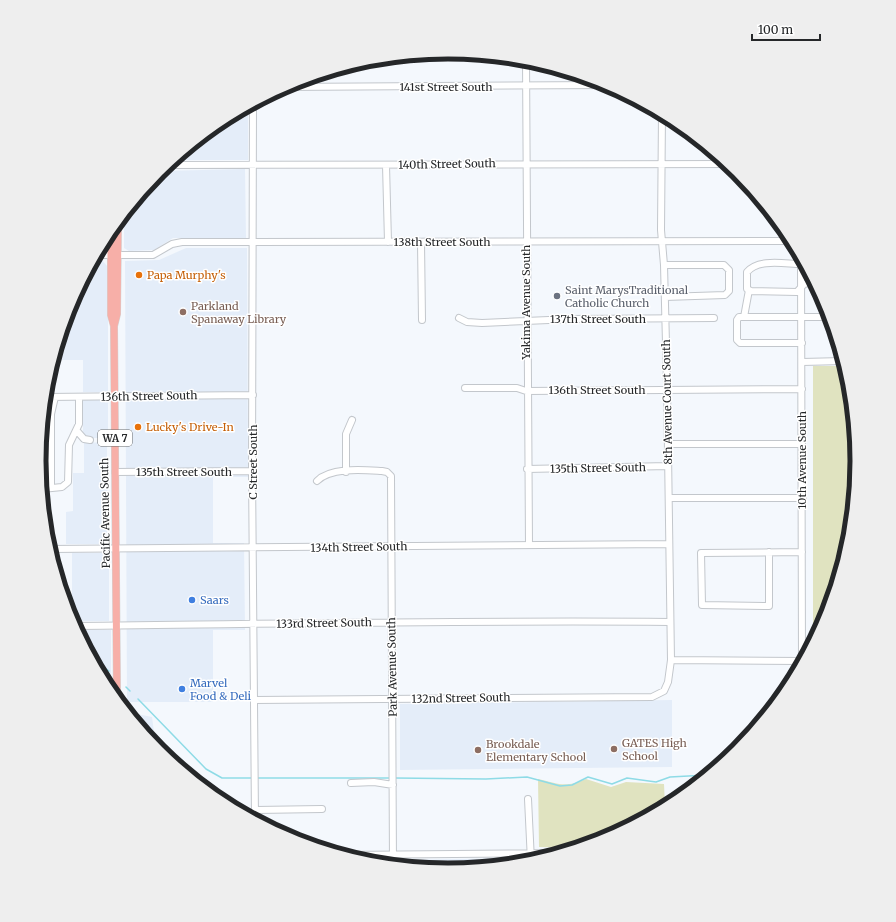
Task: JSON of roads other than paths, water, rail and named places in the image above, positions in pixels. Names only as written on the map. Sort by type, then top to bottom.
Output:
[{"type":"main road","name":"Pacific Avenue South","points":[[114,255],[117,234]]},
{"type":"main road","name":"Pacific Avenue South","points":[[112,241],[117,314],[114,326],[117,688]]},
{"type":"street","name":"Yakima Avenue South","points":[[526,67],[526,391],[529,545]]},
{"type":"street","name":"141st Street South","points":[[302,87],[588,84]]},
{"type":"street","name":"C Street South","points":[[253,110],[252,471],[256,814]]},
{"type":"street","name":"8th Avenue Court South","points":[[662,121],[661,230],[663,241],[665,297],[671,660],[666,689]]},
{"type":"street","name":"140th Street South","points":[[177,165],[718,164]]},
{"type":"street","points":[[386,165],[388,242]]},
{"type":"street","name":"138th Street South","points":[[103,255],[156,255],[172,244],[178,242],[784,241]]},
{"type":"street","points":[[421,242],[422,320]]},
{"type":"street","points":[[742,317],[749,290],[747,289],[747,273],[754,266],[762,264],[797,261]]},
{"type":"street","points":[[664,265],[724,265],[729,270],[729,291],[725,295],[665,297]]},
{"type":"street","name":"10th Avenue South","points":[[801,269],[802,552],[805,646]]},
{"type":"street","points":[[749,290],[797,292],[808,282]]},
{"type":"street","points":[[802,343],[740,343],[737,340],[737,318],[823,317]]},
{"type":"street","name":"137th Street South","points":[[459,318],[467,322],[714,318]]},
{"type":"street","points":[[802,362],[837,361]]},
{"type":"street","name":"136th Street South","points":[[465,388],[517,388],[526,391],[802,389]]},
{"type":"street","name":"136th Street South","points":[[51,397],[253,395]]},
{"type":"street","points":[[51,488],[51,414],[55,397]]},
{"type":"street","points":[[47,488],[62,487],[68,482],[69,445],[77,431],[79,424],[79,397]]},
{"type":"street","points":[[317,481],[329,474],[346,472],[346,434],[352,420]]},
{"type":"street","points":[[77,431],[84,439],[90,440]]},
{"type":"street","points":[[668,444],[802,444]]},
{"type":"street","name":"135th Street South","points":[[527,469],[668,466]]},
{"type":"street","name":"135th Street South","points":[[115,472],[252,471]]},
{"type":"street","name":"Park Avenue South","points":[[346,472],[387,472],[391,479],[393,859]]},
{"type":"street","points":[[669,498],[802,498]]},
{"type":"street","name":"134th Street South","points":[[56,549],[669,544]]},
{"type":"street","points":[[770,552],[769,606],[702,606],[701,553],[770,552],[802,552]]},
{"type":"street","name":"133rd Street South","points":[[82,626],[528,620],[670,622]]},
{"type":"street","points":[[671,660],[797,661]]},
{"type":"street","name":"132nd Street South","points":[[254,700],[652,697],[662,693],[666,689]]},
{"type":"street","points":[[351,783],[374,782],[393,785]]},
{"type":"street","points":[[528,799],[531,853]]},
{"type":"street","points":[[256,810],[322,809]]},
{"type":"street","points":[[368,855],[535,853]]},
{"type":"waterway","points":[[103,667],[109,671]]},
{"type":"waterway","points":[[126,687],[130,691]]},
{"type":"waterway","points":[[138,699],[206,769],[222,778],[252,778]]},
{"type":"waterway","points":[[394,778],[486,779],[527,777],[560,786],[572,785],[588,777],[612,784],[627,778],[656,782],[670,777],[698,775]]},
{"type":"waterway","points":[[256,778],[390,778]]},
{"type":"place","name":"Papa Murphy's","points":[[139,275]]},
{"type":"place","name":"Saint MarysTraditional Catholic Church","points":[[557,296]]},
{"type":"place","name":"Parkland Spanaway Library","points":[[183,312]]},
{"type":"place","name":"Lucky's Drive-In","points":[[138,427]]},
{"type":"place","name":"Saars","points":[[192,600]]},
{"type":"place","name":"Marvel Food & Deli","points":[[182,689]]},
{"type":"place","name":"GATES High School","points":[[614,749]]},
{"type":"place","name":"Brookdale Elementary School","points":[[478,750]]}]
